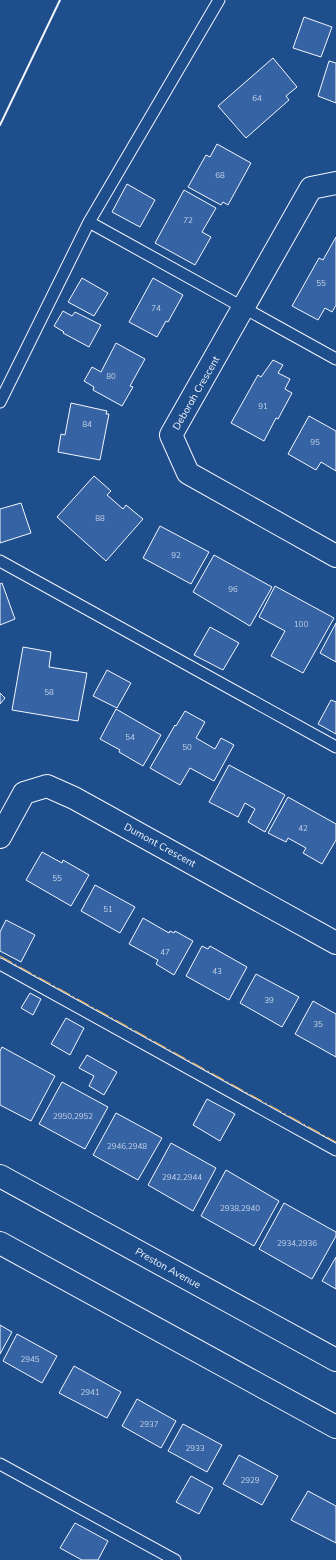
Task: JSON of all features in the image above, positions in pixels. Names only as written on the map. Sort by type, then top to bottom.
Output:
[{"type":"street","name":"Deborah Crescent","points":[[336,183],[311,188],[171,435],[188,473],[336,556]]},
{"type":"street","name":"Dumont Crescent","points":[[0,837],[24,793],[47,786],[74,798],[336,943]]},
{"type":"street","name":"Preston Avenue","points":[[0,1176],[336,1360]]},
{"type":"street","points":[[0,1243],[336,1427]]},
{"type":"lane","points":[[0,402],[89,222],[219,0]]},
{"type":"lane","points":[[89,222],[336,359]]},
{"type":"lane","points":[[0,561],[336,747]]},
{"type":"lane","points":[[0,964],[336,1150]]},
{"type":"lane","points":[[0,1464],[175,1560]]},
{"type":"building","points":[[304,17],[332,27],[321,57],[293,48]]},
{"type":"building","points":[[273,58],[297,87],[286,96],[289,100],[246,138],[218,106]]},
{"type":"building","points":[[329,61],[336,63],[336,103],[318,96]]},
{"type":"building","points":[[217,144],[251,163],[228,205],[223,202],[221,205],[188,187],[206,155],[210,157]]},
{"type":"building","points":[[127,184],[155,200],[140,227],[112,212]]},
{"type":"building","points":[[184,190],[216,208],[202,232],[211,237],[195,265],[155,243]]},
{"type":"building","points":[[336,237],[336,305],[332,312],[325,308],[318,320],[292,306],[319,258],[323,260]]},
{"type":"building","points":[[82,278],[108,293],[94,316],[68,302]]},
{"type":"building","points":[[153,278],[183,295],[168,322],[166,321],[157,337],[129,322]]},
{"type":"building","points":[[63,311],[72,316],[75,312],[101,325],[89,347],[63,333],[64,332],[54,326]]},
{"type":"building","points":[[116,343],[145,359],[130,386],[133,387],[122,406],[93,390],[94,387],[84,381],[92,367],[101,372]]},
{"type":"building","points":[[273,360],[283,365],[278,373],[290,379],[285,389],[292,393],[278,419],[276,418],[264,441],[231,423],[258,375],[261,377]]},
{"type":"building","points":[[71,403],[107,411],[106,414],[109,414],[100,460],[58,452],[61,434],[65,435]]},
{"type":"building","points":[[309,416],[336,431],[336,471],[321,462],[316,470],[288,454]]},
{"type":"building","points":[[94,476],[111,491],[107,495],[123,509],[126,505],[143,519],[106,561],[57,517]]},
{"type":"building","points":[[21,503],[31,533],[0,543],[0,509]]},
{"type":"building","points":[[160,526],[209,552],[191,584],[143,558]]},
{"type":"building","points":[[214,555],[272,587],[250,626],[193,592]]},
{"type":"building","points":[[2,583],[15,619],[0,625],[0,584]]},
{"type":"building","points":[[275,586],[334,618],[303,673],[271,656],[285,631],[259,617]]},
{"type":"building","points":[[336,623],[336,662],[320,653]]},
{"type":"building","points":[[210,627],[239,643],[223,670],[194,655]]},
{"type":"building","points":[[23,647],[51,652],[49,667],[87,673],[78,721],[12,710]]},
{"type":"building","points":[[107,670],[131,683],[117,708],[93,696]]},
{"type":"building","points":[[0,693],[5,698],[0,704]]},
{"type":"building","points":[[331,700],[336,702],[336,734],[318,724]]},
{"type":"building","points":[[116,709],[161,735],[143,766],[119,752],[120,750],[100,739]]},
{"type":"building","points":[[185,711],[205,722],[196,738],[215,749],[221,738],[234,745],[214,781],[190,768],[180,785],[150,768]]},
{"type":"building","points":[[229,765],[285,795],[265,832],[248,822],[255,809],[245,803],[238,817],[209,802]]},
{"type":"building","points":[[288,797],[336,824],[336,840],[322,864],[303,853],[306,848],[288,838],[286,842],[268,833]]},
{"type":"building","points":[[42,852],[62,863],[63,860],[89,875],[71,906],[26,880]]},
{"type":"building","points":[[95,885],[135,907],[120,933],[81,911]]},
{"type":"building","points":[[143,918],[169,933],[170,931],[174,933],[175,931],[193,941],[174,975],[156,964],[158,960],[129,944]]},
{"type":"building","points":[[6,920],[35,935],[21,962],[0,951],[0,932]]},
{"type":"building","points":[[202,946],[208,949],[210,946],[247,967],[229,1000],[186,976]]},
{"type":"building","points":[[256,974],[299,997],[282,1027],[240,1003]]},
{"type":"building","points":[[30,993],[41,999],[33,1015],[21,1008]]},
{"type":"building","points":[[313,1001],[336,1014],[336,1057],[295,1034]]},
{"type":"building","points":[[66,1018],[84,1028],[70,1055],[51,1044]]},
{"type":"building","points":[[2,1047],[55,1076],[31,1121],[0,1105],[0,1051]]},
{"type":"building","points":[[87,1055],[117,1072],[104,1095],[89,1086],[94,1076],[79,1068]]},
{"type":"building","points":[[62,1082],[108,1107],[85,1149],[39,1124]]},
{"type":"building","points":[[207,1099],[235,1114],[220,1141],[193,1125]]},
{"type":"building","points":[[116,1113],[162,1138],[138,1180],[93,1155]]},
{"type":"building","points":[[171,1143],[216,1168],[193,1211],[148,1185]]},
{"type":"building","points":[[226,1170],[279,1201],[254,1246],[201,1216]]},
{"type":"building","points":[[284,1203],[336,1232],[336,1236],[312,1279],[259,1249]]},
{"type":"building","points":[[336,1257],[336,1289],[322,1281]]},
{"type":"building","points":[[0,1325],[12,1332],[0,1354]]},
{"type":"building","points":[[17,1334],[57,1356],[42,1383],[3,1361]]},
{"type":"building","points":[[74,1366],[121,1392],[107,1418],[59,1393]]},
{"type":"building","points":[[137,1399],[176,1421],[161,1448],[122,1426]]},
{"type":"building","points":[[183,1424],[222,1445],[207,1472],[168,1451]]},
{"type":"building","points":[[239,1455],[278,1476],[262,1505],[223,1484]]},
{"type":"building","points":[[191,1476],[213,1488],[199,1514],[176,1502]]},
{"type":"building","points":[[308,1491],[336,1506],[336,1543],[291,1520]]},
{"type":"building","points":[[75,1523],[108,1541],[98,1560],[82,1560],[60,1548]]},
{"type":"wall","points":[[0,125],[60,0]]},
{"type":"power","points":[[0,956],[336,1142]]}]
